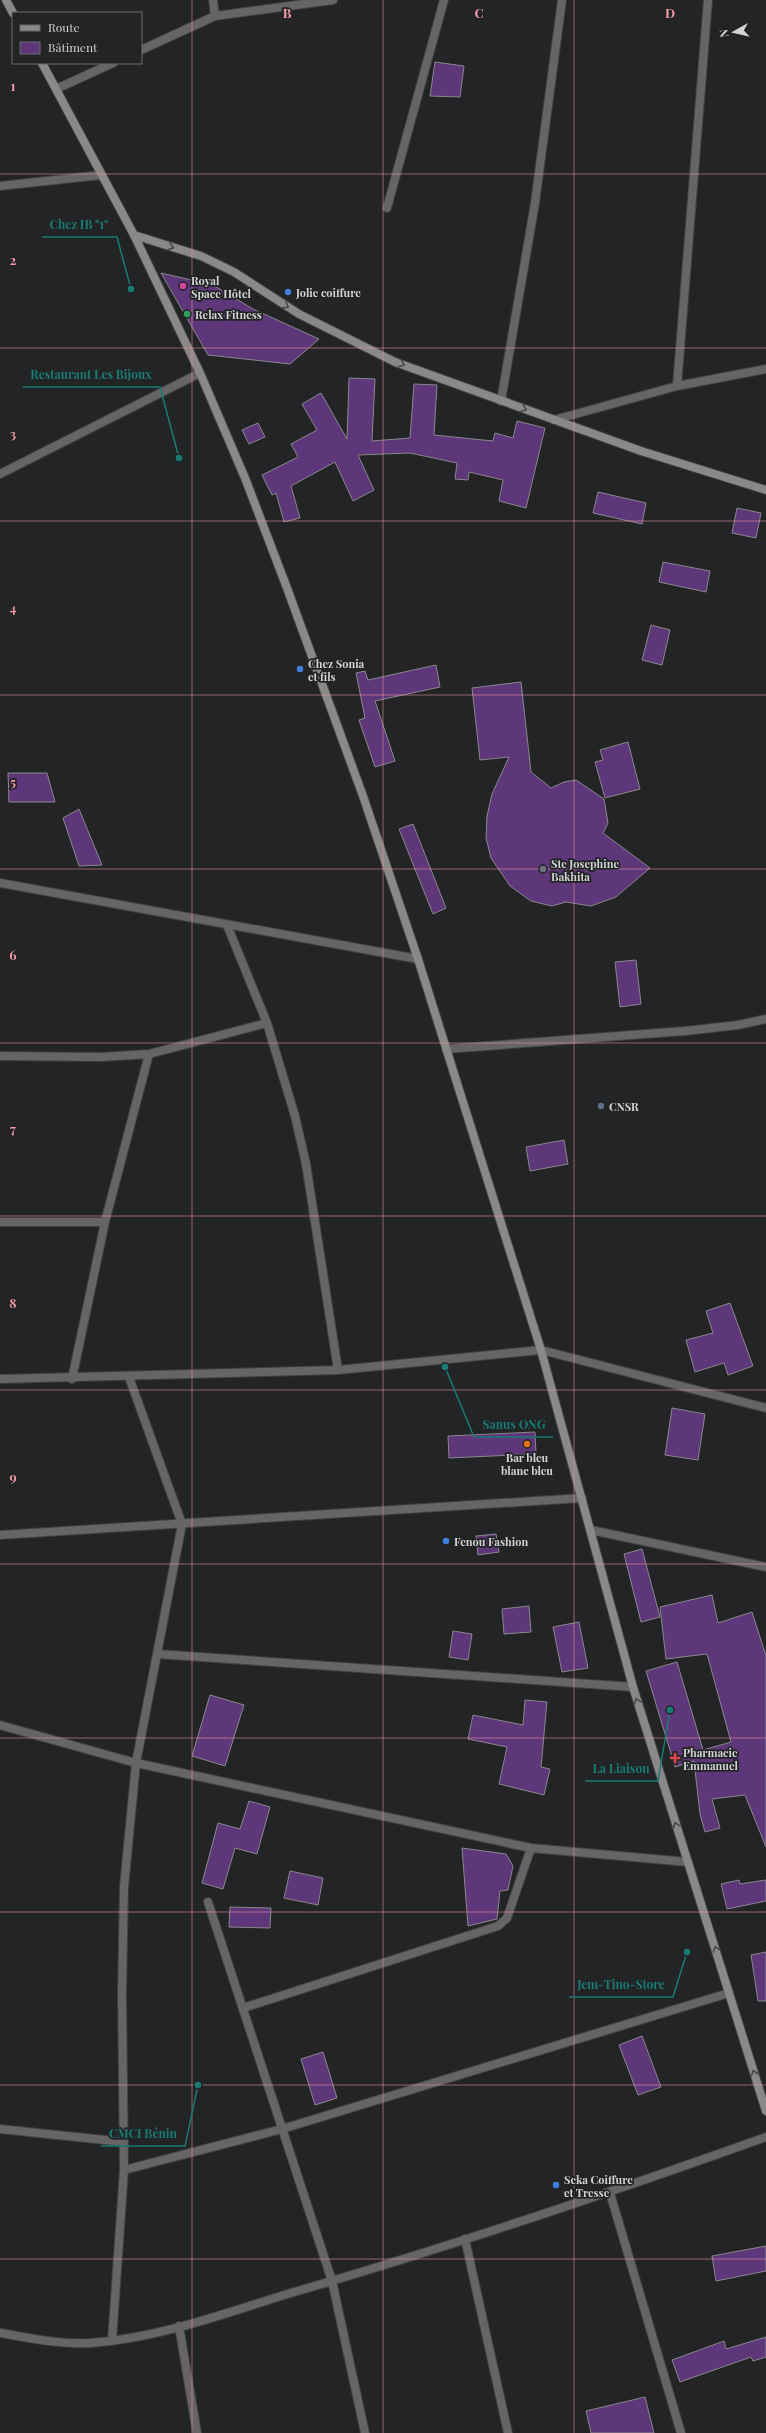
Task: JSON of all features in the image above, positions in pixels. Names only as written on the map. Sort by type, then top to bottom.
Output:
[{"type":"main road","points":[[6,0],[12,12]]},
{"type":"main road","points":[[43,64],[134,235],[200,373],[244,478],[287,588],[363,796],[418,959],[541,1350],[633,1687],[766,2111]]},
{"type":"main road","points":[[134,235],[201,256],[234,272],[299,314],[395,362],[648,454],[766,490]]},
{"type":"street","points":[[213,0],[215,16]]},
{"type":"street","points":[[142,50],[215,16],[333,0]]},
{"type":"street","points":[[387,208],[444,0]]},
{"type":"street","points":[[501,401],[535,203],[562,0]]},
{"type":"street","points":[[677,386],[708,0]]},
{"type":"street","points":[[56,89],[111,64]]},
{"type":"street","points":[[0,186],[101,175]]},
{"type":"street","points":[[554,420],[677,386],[766,370]]},
{"type":"street","points":[[0,474],[200,373]]},
{"type":"street","points":[[0,883],[418,959]]},
{"type":"street","points":[[227,924],[267,1023],[295,1116],[306,1164],[338,1370]]},
{"type":"street","points":[[446,1049],[685,1031],[738,1025],[766,1019]]},
{"type":"street","points":[[0,1056],[100,1057],[149,1054],[267,1023]]},
{"type":"street","points":[[72,1378],[105,1222],[149,1054]]},
{"type":"street","points":[[0,1222],[105,1222]]},
{"type":"street","points":[[0,1379],[129,1377],[338,1370],[541,1350],[766,1408]]},
{"type":"street","points":[[112,2341],[124,2170],[122,1952],[124,1887],[136,1763],[182,1524],[129,1377]]},
{"type":"street","points":[[0,1535],[582,1498]]},
{"type":"street","points":[[591,1530],[766,1567]]},
{"type":"street","points":[[157,1654],[633,1687]]},
{"type":"street","points":[[0,1725],[136,1763],[531,1848],[688,1862]]},
{"type":"street","points":[[243,2008],[498,1926],[507,1918],[531,1848]]},
{"type":"street","points":[[208,1902],[332,2281],[365,2433]]},
{"type":"street","points":[[124,2170],[282,2129],[730,1993]]},
{"type":"street","points":[[0,2129],[124,2142]]},
{"type":"street","points":[[0,2333],[61,2343],[112,2341],[179,2326],[332,2281],[610,2193],[766,2137]]},
{"type":"street","points":[[610,2193],[681,2433]]},
{"type":"street","points":[[465,2239],[508,2433]]},
{"type":"street","points":[[179,2326],[197,2433]]},
{"type":"building","points":[[435,62],[464,66],[460,97],[430,96]]},
{"type":"building","points":[[161,273],[213,285],[253,309],[319,339],[290,364],[208,355]]},
{"type":"building","points":[[349,378],[375,379],[372,441],[410,438],[414,384],[437,385],[434,435],[493,441],[495,433],[513,438],[517,421],[545,428],[526,508],[499,501],[503,480],[469,472],[468,480],[455,479],[457,463],[410,453],[358,455],[374,490],[353,501],[335,462],[291,486],[300,518],[284,522],[276,493],[272,495],[262,475],[298,457],[291,444],[317,430],[302,404],[321,393],[347,439]]},
{"type":"building","points":[[258,423],[265,437],[249,444],[242,430]]},
{"type":"building","points":[[598,492],[646,503],[642,524],[593,513]]},
{"type":"building","points":[[737,508],[761,513],[756,538],[732,533]]},
{"type":"building","points":[[663,562],[710,571],[706,592],[659,582]]},
{"type":"building","points":[[651,625],[670,630],[662,665],[642,660]]},
{"type":"building","points":[[436,665],[440,687],[375,701],[395,761],[375,767],[359,720],[365,718],[356,673],[365,671],[368,680]]},
{"type":"building","points":[[521,682],[531,772],[551,788],[564,782],[576,780],[604,799],[608,823],[603,833],[650,868],[616,897],[591,906],[566,902],[552,906],[531,901],[510,886],[491,858],[486,838],[487,816],[492,794],[509,757],[480,760],[472,688]]},
{"type":"building","points":[[628,742],[640,789],[605,798],[595,762],[603,760],[600,750]]},
{"type":"building","points":[[8,773],[47,773],[55,802],[9,802]]},
{"type":"building","points":[[79,809],[102,865],[79,866],[63,818]]},
{"type":"building","points":[[413,824],[446,908],[433,914],[399,829]]},
{"type":"building","points":[[636,960],[641,1004],[620,1007],[615,962]]},
{"type":"building","points":[[564,1140],[568,1164],[530,1171],[526,1147]]},
{"type":"building","points":[[730,1303],[753,1366],[728,1375],[724,1363],[695,1372],[686,1340],[713,1333],[706,1311]]},
{"type":"building","points":[[672,1408],[705,1414],[698,1460],[665,1455]]},
{"type":"building","points":[[535,1432],[536,1454],[449,1458],[448,1436]]},
{"type":"building","points":[[496,1534],[499,1552],[478,1555],[476,1536]]},
{"type":"building","points":[[642,1549],[660,1617],[641,1622],[624,1554]]},
{"type":"building","points":[[712,1595],[718,1623],[752,1612],[766,1656],[766,1847],[745,1795],[712,1799],[720,1828],[705,1832],[700,1814],[694,1761],[675,1767],[646,1671],[677,1662],[703,1750],[731,1742],[707,1654],[666,1659],[660,1607]]},
{"type":"building","points":[[529,1606],[531,1632],[504,1634],[502,1609]]},
{"type":"building","points":[[579,1622],[588,1668],[562,1672],[553,1627]]},
{"type":"building","points":[[453,1631],[472,1634],[468,1660],[449,1657]]},
{"type":"building","points":[[210,1695],[244,1705],[225,1766],[192,1756]]},
{"type":"building","points":[[525,1700],[547,1702],[541,1767],[550,1769],[544,1795],[499,1784],[507,1747],[468,1739],[473,1715],[523,1725]]},
{"type":"building","points":[[249,1801],[270,1807],[257,1854],[235,1848],[223,1889],[202,1883],[218,1823],[240,1829]]},
{"type":"building","points":[[462,1848],[506,1854],[513,1866],[508,1890],[500,1891],[497,1919],[468,1926]]},
{"type":"building","points":[[290,1871],[323,1878],[318,1905],[284,1898]]},
{"type":"building","points":[[739,1880],[740,1884],[766,1880],[766,1901],[727,1909],[721,1884]]},
{"type":"building","points":[[230,1907],[271,1908],[270,1928],[229,1927]]},
{"type":"building","points":[[766,1952],[766,2001],[758,2001],[751,1955]]},
{"type":"building","points":[[642,2036],[661,2087],[638,2095],[619,2045]]},
{"type":"building","points":[[323,2052],[337,2098],[315,2105],[301,2059]]},
{"type":"building","points":[[766,2246],[766,2271],[716,2281],[712,2256]]},
{"type":"building","points":[[766,2337],[766,2357],[753,2361],[751,2357],[680,2382],[672,2360],[724,2341],[726,2349]]},
{"type":"building","points":[[645,2397],[654,2433],[591,2433],[586,2411]]},
{"type":"place","name":"Royal Space Hôtel","points":[[183,286]]},
{"type":"place","name":"Chez IB \"1\"","points":[[131,289]]},
{"type":"place","name":"Jolie coiffure","points":[[288,292]]},
{"type":"place","name":"Relax Fitness","points":[[187,314]]},
{"type":"place","name":"Restaurant Les Bijoux","points":[[179,458]]},
{"type":"place","name":"Chez Sonia et fils","points":[[300,669]]},
{"type":"place","name":"Ste Josephine Bakhita","points":[[543,869]]},
{"type":"place","name":"CNSR","points":[[601,1106]]},
{"type":"place","name":"Sanus ONG","points":[[445,1367]]},
{"type":"place","name":"Bar bleu blanc bleu","points":[[527,1444]]},
{"type":"place","name":"Fenou Fashion","points":[[446,1541]]},
{"type":"place","name":"La Liaison","points":[[670,1710]]},
{"type":"place","name":"Pharmacie Emmanuel","points":[[675,1758]]},
{"type":"place","name":"Jem-Tino-Store","points":[[687,1952]]},
{"type":"place","name":"CMCI Bénin","points":[[198,2085]]},
{"type":"place","name":"Seka Coiffure et Tresse","points":[[556,2185]]}]
